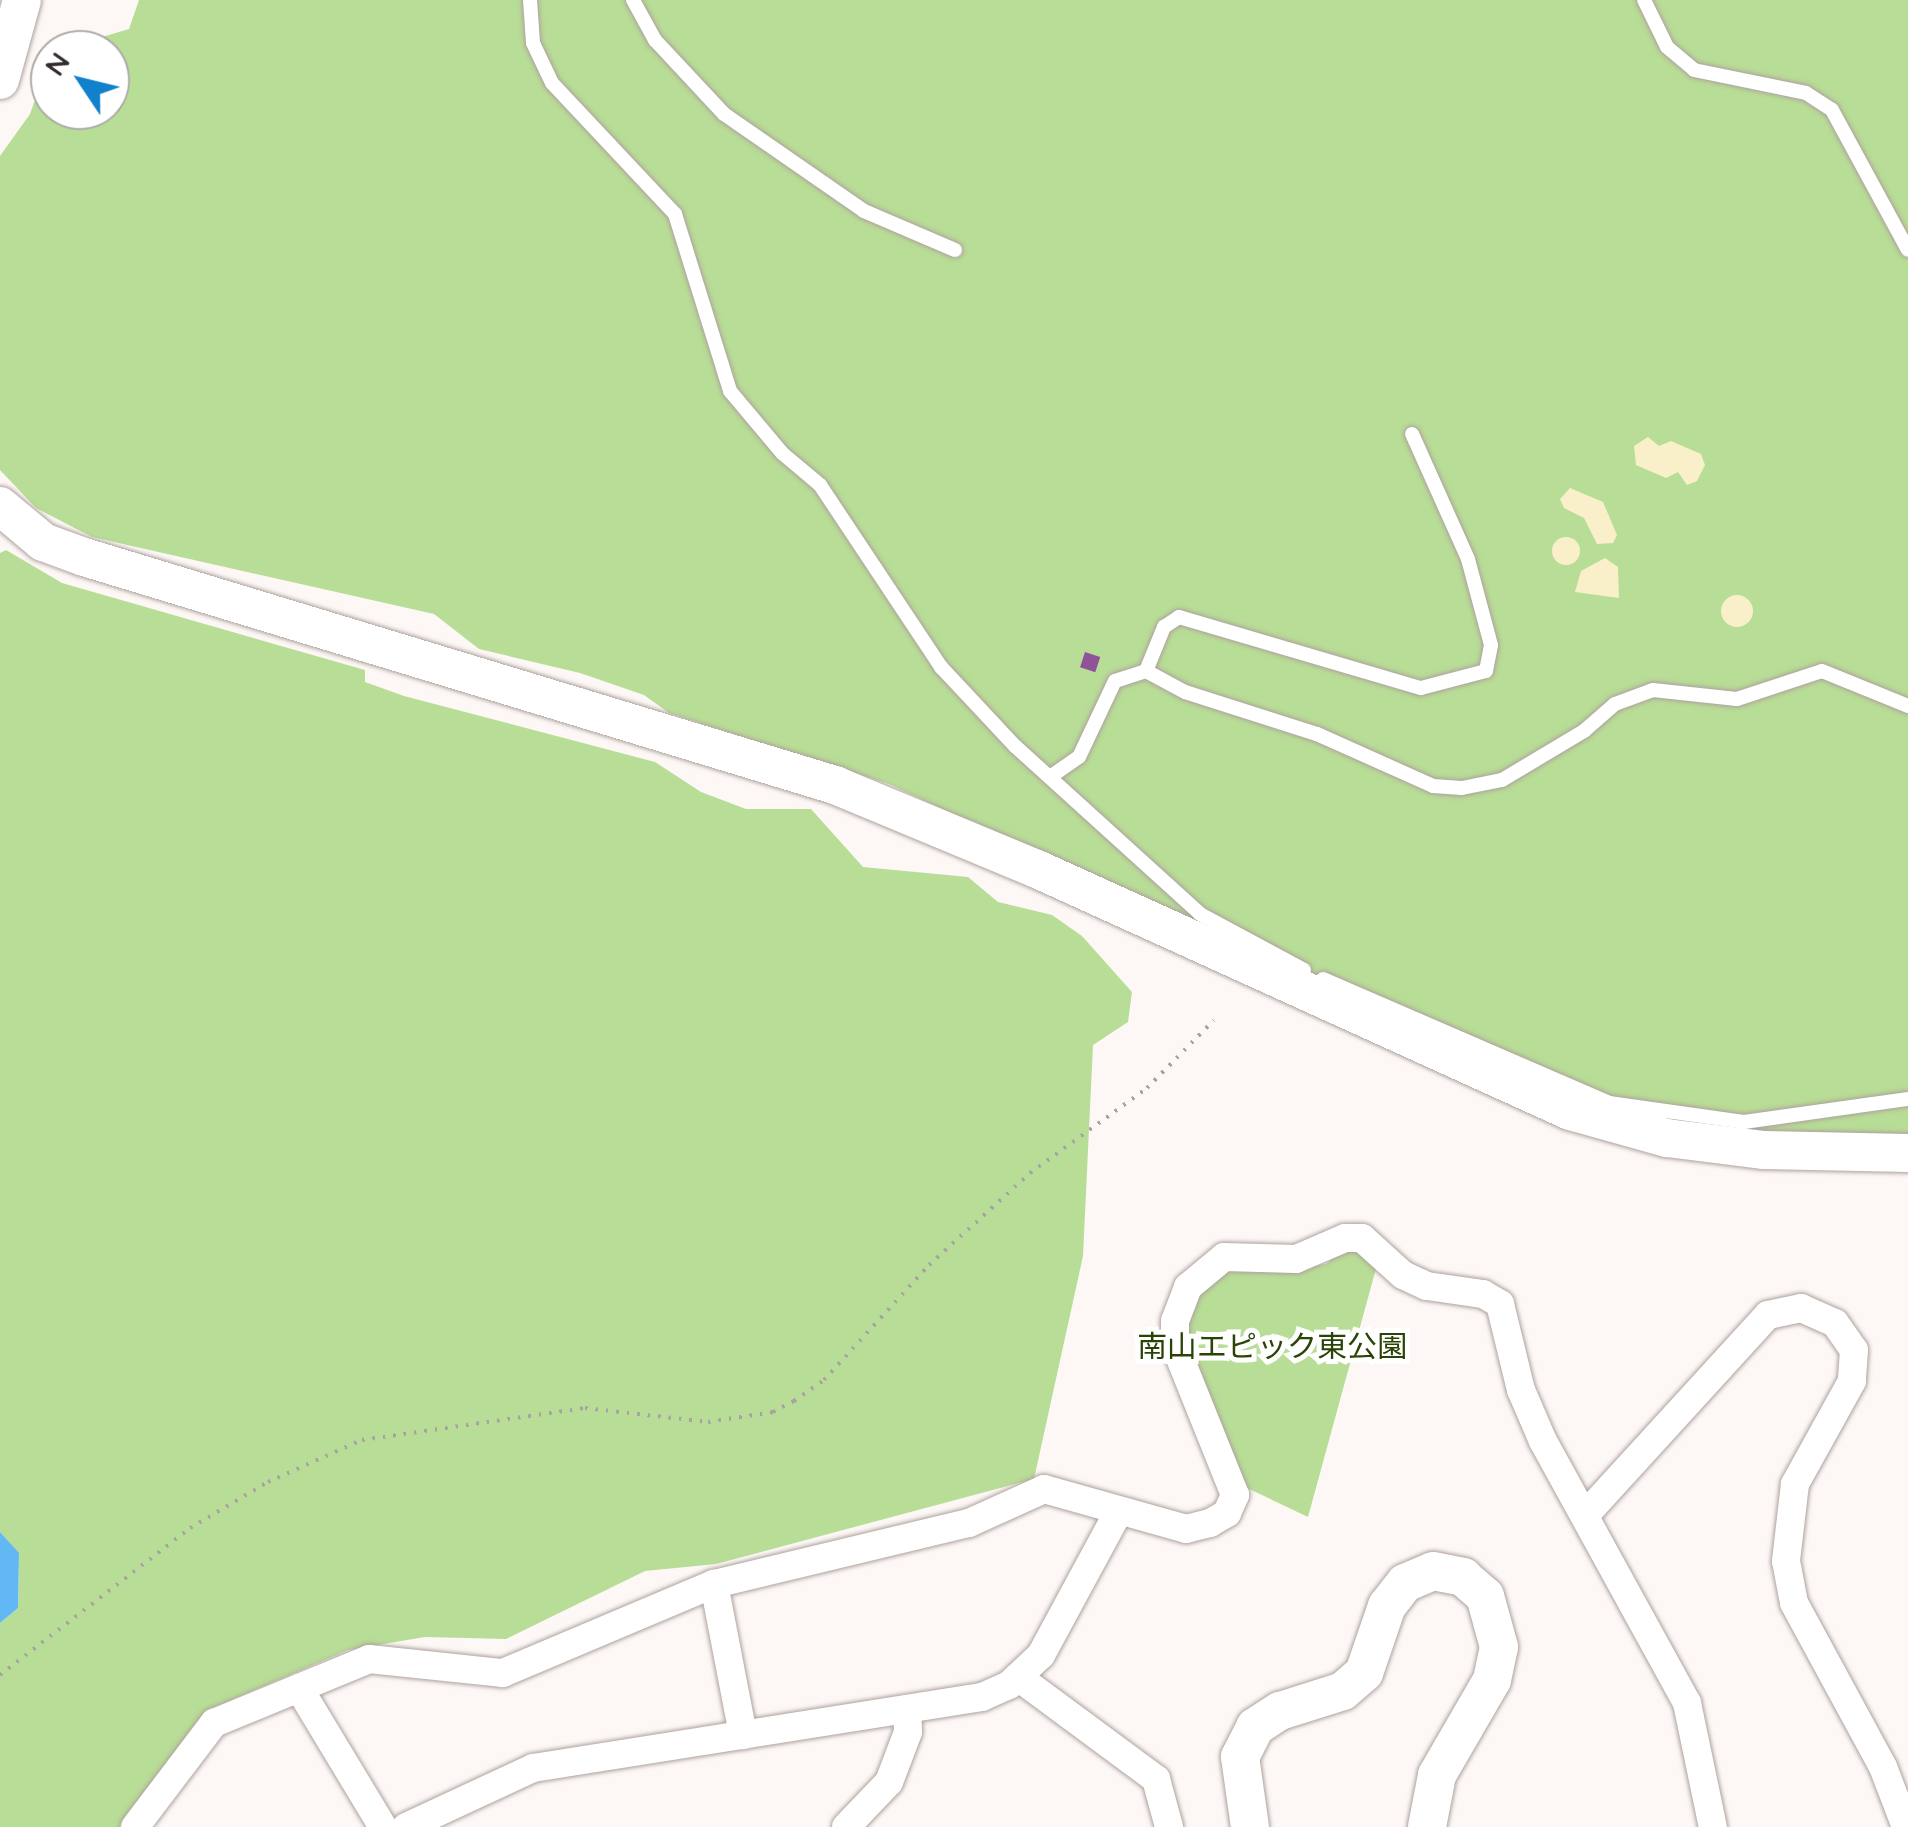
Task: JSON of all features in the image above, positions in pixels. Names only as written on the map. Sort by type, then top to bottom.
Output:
[{"type":"street","points":[[0,80],[22,0]]},
{"type":"street","points":[[0,506],[43,542],[84,558],[835,785],[1037,869],[1570,1111],[1667,1138],[1764,1150],[1908,1153]]},
{"type":"street","points":[[135,1827],[214,1723],[369,1659],[504,1673],[714,1584],[969,1523],[1044,1489],[1186,1529],[1210,1523],[1234,1502],[1173,1337],[1182,1298],[1196,1277],[1224,1257],[1296,1259],[1345,1238],[1362,1238],[1415,1280],[1500,1304],[1521,1390],[1542,1441],[1588,1513],[1687,1704],[1713,1827]]},
{"type":"street","points":[[1588,1513],[1768,1315],[1801,1308],[1835,1323],[1854,1350],[1852,1381],[1795,1484],[1786,1560],[1794,1603],[1883,1767],[1906,1827]]},
{"type":"street","points":[[406,1827],[532,1768],[982,1697],[1018,1677],[1042,1654],[1120,1511]]},
{"type":"street","points":[[1250,1827],[1240,1756],[1255,1727],[1280,1711],[1343,1690],[1364,1673],[1388,1606],[1405,1583],[1432,1570],[1463,1578],[1485,1596],[1499,1647],[1492,1680],[1438,1775],[1426,1827]]},
{"type":"street","points":[[714,1584],[744,1735]]},
{"type":"street","points":[[1018,1677],[1156,1779],[1169,1827]]},
{"type":"street","points":[[299,1688],[383,1827]]},
{"type":"street","points":[[846,1827],[889,1782],[908,1732],[908,1710]]},
{"type":"lane","points":[[530,0],[533,43],[552,84],[675,214],[730,391],[782,453],[820,484],[941,666],[1050,777],[1200,914],[1232,935],[1609,1103],[1744,1122],[1908,1099]]},
{"type":"lane","points":[[633,0],[654,40],[724,114],[864,211],[955,250]]},
{"type":"lane","points":[[1644,0],[1667,47],[1694,70],[1806,93],[1832,110],[1908,250]]},
{"type":"lane","points":[[1146,671],[1164,627],[1179,617],[1421,688],[1486,670],[1491,645],[1468,560],[1412,434]]},
{"type":"lane","points":[[1050,777],[1079,757],[1115,680],[1146,671],[1185,692],[1318,734],[1433,786],[1462,788],[1502,780],[1584,732],[1615,704],[1654,690],[1737,699],[1822,671],[1908,706]]},
{"type":"path","points":[[0,1675],[190,1528],[268,1482],[362,1440],[585,1408],[708,1422],[773,1412],[794,1402],[824,1380],[929,1265],[1016,1186],[1174,1066],[1214,1020]]},
{"type":"green space","points":[[139,0],[1908,0],[1908,1140],[1753,1138],[1588,1109],[889,784],[669,713],[644,695],[580,673],[479,649],[434,614],[92,537],[36,508],[0,470],[0,156],[30,114],[30,130],[130,130],[130,30],[126,30]]},
{"type":"green space","points":[[6,550],[62,583],[365,670],[365,682],[404,696],[655,762],[701,792],[746,809],[811,809],[863,867],[968,877],[998,902],[1052,915],[1082,936],[1132,992],[1128,1022],[1093,1045],[1083,1256],[1034,1479],[716,1564],[645,1571],[506,1639],[425,1637],[348,1650],[210,1709],[122,1827],[0,1827],[0,1623],[18,1608],[19,1554],[0,1532],[0,553]]},
{"type":"green space","name":"南山エピック東公園","points":[[1348,1245],[1377,1265],[1308,1517],[1245,1487],[1186,1334],[1198,1292],[1228,1266],[1300,1268],[1326,1264]]},
{"type":"sand","points":[[1648,437],[1659,446],[1671,441],[1701,454],[1705,465],[1697,481],[1687,485],[1678,472],[1666,478],[1636,465],[1634,446]]},
{"type":"sand","points":[[1570,488],[1603,502],[1617,535],[1613,543],[1597,544],[1584,518],[1564,508],[1560,499]]},
{"type":"sand","points":[[1566,537],[1576,541],[1580,551],[1576,561],[1566,565],[1556,561],[1552,551],[1556,541]]},
{"type":"sand","points":[[1605,558],[1618,567],[1619,598],[1575,592],[1581,571]]},
{"type":"sand","points":[[1737,595],[1748,600],[1753,611],[1748,622],[1737,627],[1726,622],[1721,611],[1726,600]]},
{"type":"water","points":[[0,1532],[19,1553],[18,1608],[0,1623]]},
{"type":"building","points":[[1085,652],[1100,657],[1095,672],[1080,667]]}]
